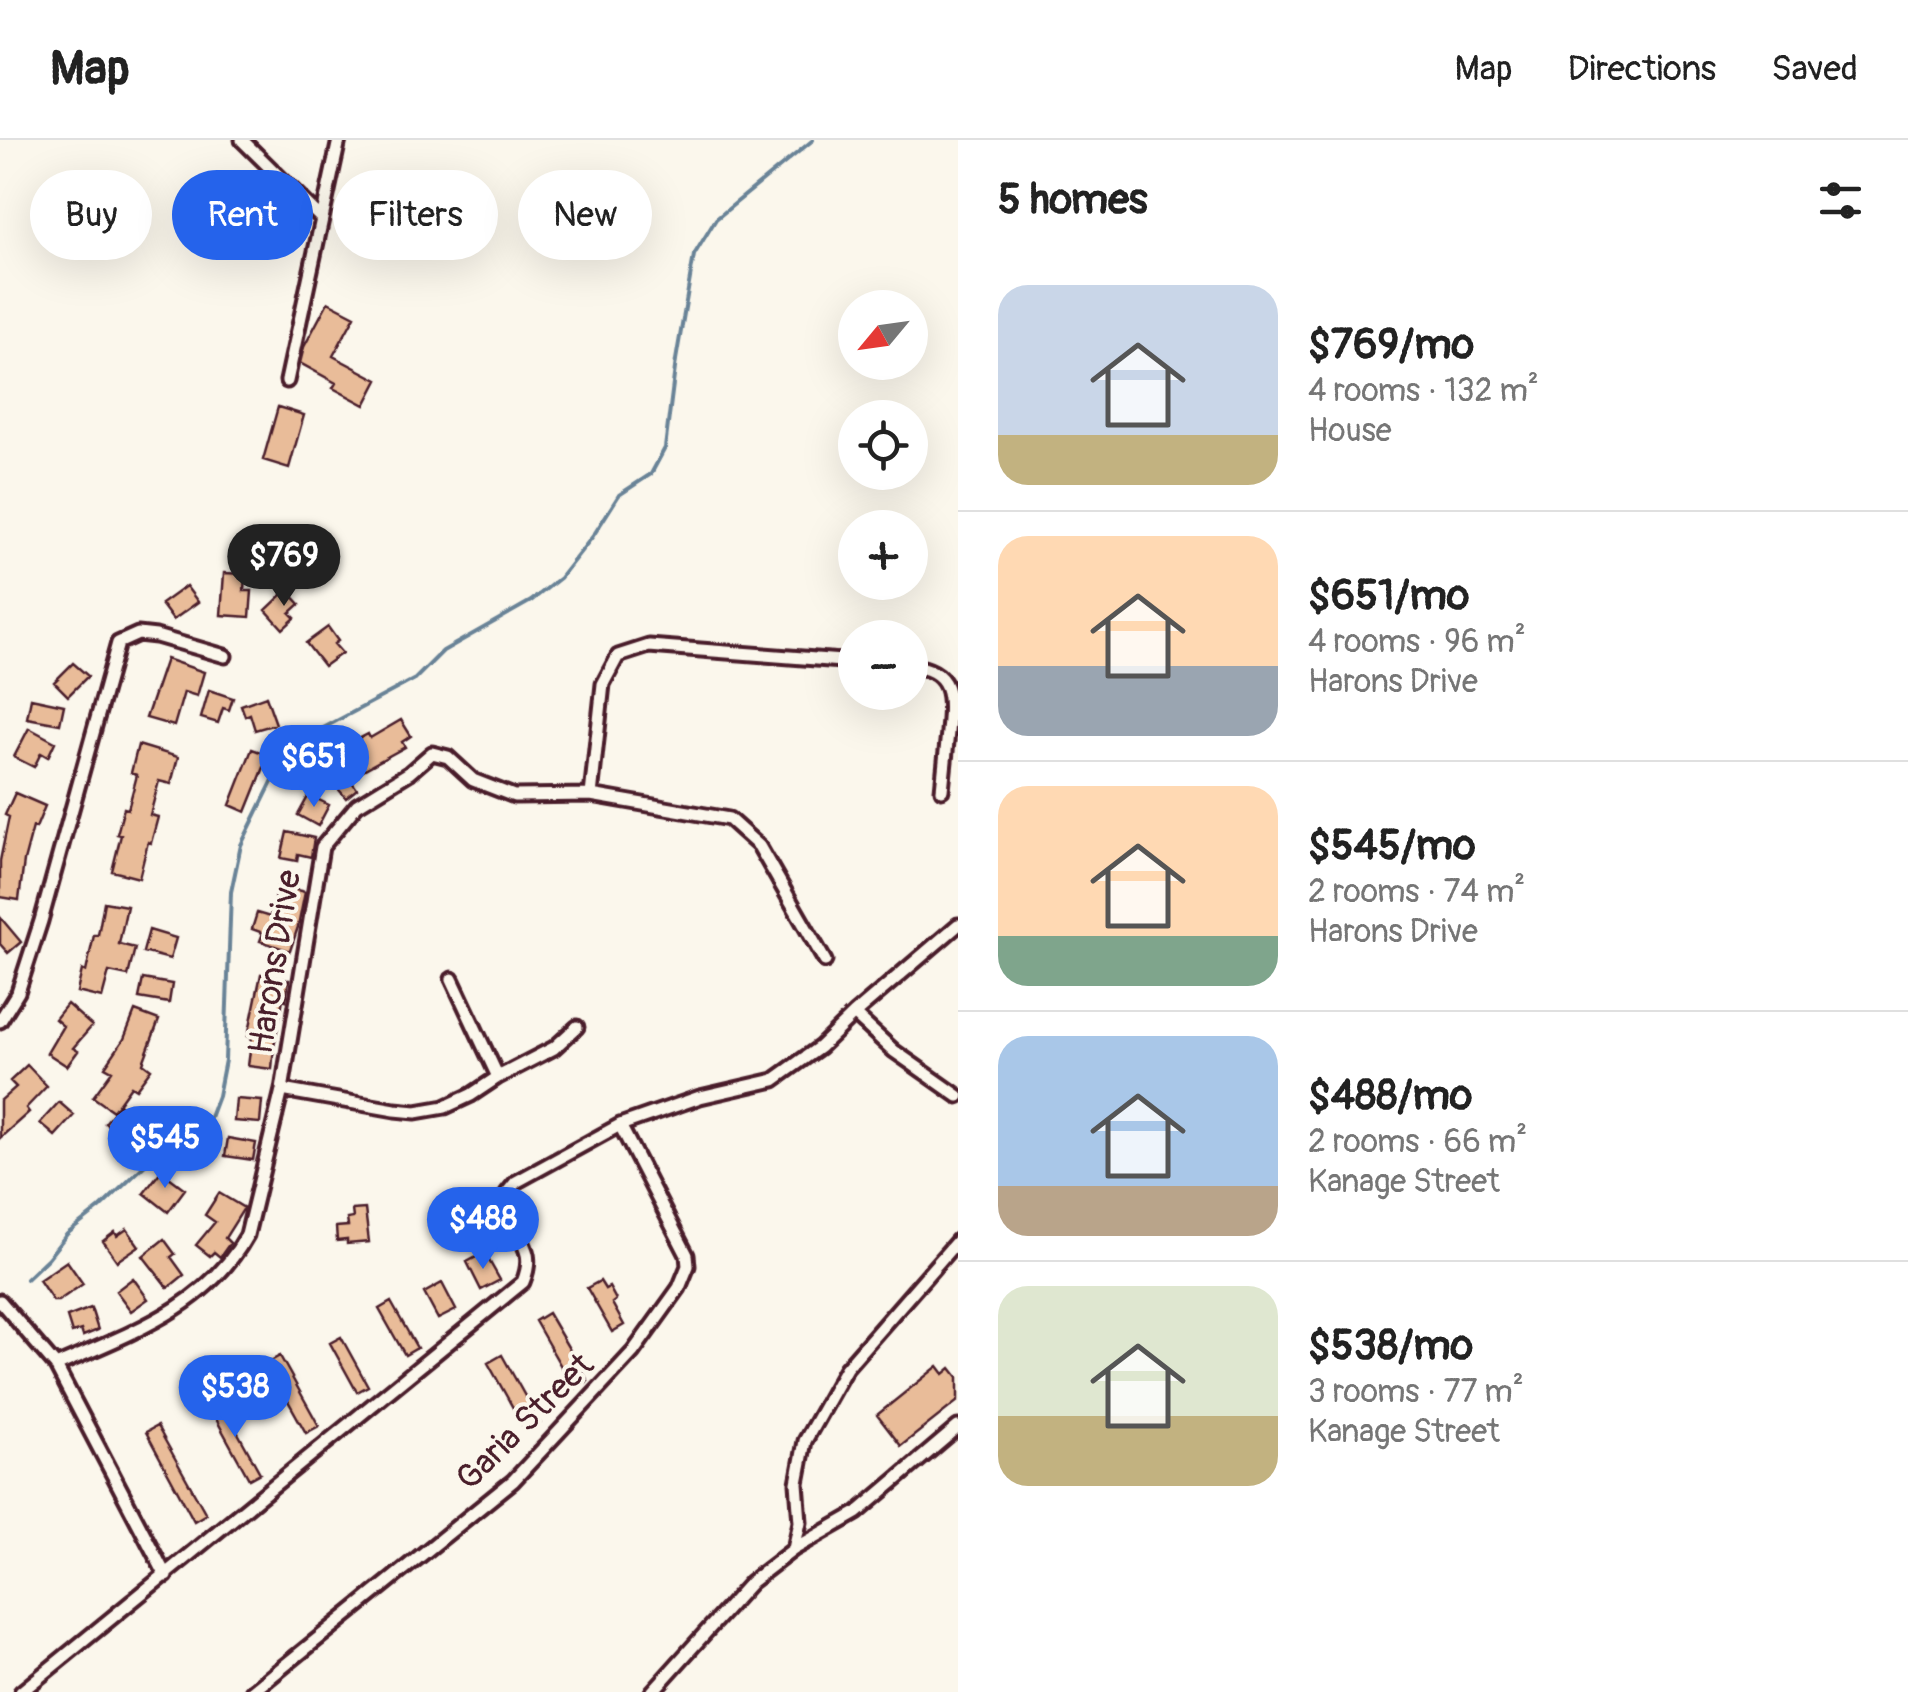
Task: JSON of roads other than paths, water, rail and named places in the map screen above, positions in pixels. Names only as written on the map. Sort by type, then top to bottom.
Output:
[{"type":"street","points":[[242,140],[322,219]]},
{"type":"street","points":[[287,381],[339,140]]},
{"type":"street","points":[[1,1018],[18,992],[41,921],[118,643],[138,634],[156,636],[224,656]]},
{"type":"street","points":[[591,795],[603,684],[618,656],[649,646],[838,661]]},
{"type":"street","points":[[928,669],[943,680],[951,696],[942,790]]},
{"type":"street","name":"Harons Drive","points":[[56,1366],[157,1322],[207,1288],[238,1253],[248,1235],[282,1090],[322,847],[356,806],[409,773],[432,753],[448,758],[472,780],[514,796],[591,795],[729,819],[758,846],[824,960]]},
{"type":"street","points":[[21,1692],[523,1282],[528,1252],[508,1214],[507,1192],[516,1182],[620,1125],[700,1097],[774,1080],[820,1047],[958,925]]},
{"type":"street","points":[[452,979],[498,1077]]},
{"type":"street","points":[[854,1014],[894,1051],[958,1096]]},
{"type":"street","points":[[282,1090],[416,1112],[445,1107],[554,1048],[576,1027]]},
{"type":"street","name":"Garia Street","points":[[252,1692],[513,1481],[632,1352],[678,1288],[688,1266],[687,1255],[620,1125]]},
{"type":"street","points":[[794,1549],[800,1522],[797,1483],[805,1441],[846,1368],[958,1240]]},
{"type":"street","points":[[0,1301],[56,1366],[166,1576]]},
{"type":"street","points":[[652,1692],[751,1582],[794,1549],[856,1514],[958,1427]]},
{"type":"waterway","points":[[26,1279],[67,1234],[145,1165],[195,1136],[209,1120],[225,1060],[231,892],[241,845],[276,774],[299,741],[415,679],[443,651],[531,601],[560,578],[619,495],[651,474],[665,448],[694,255],[716,219],[813,140]]}]
